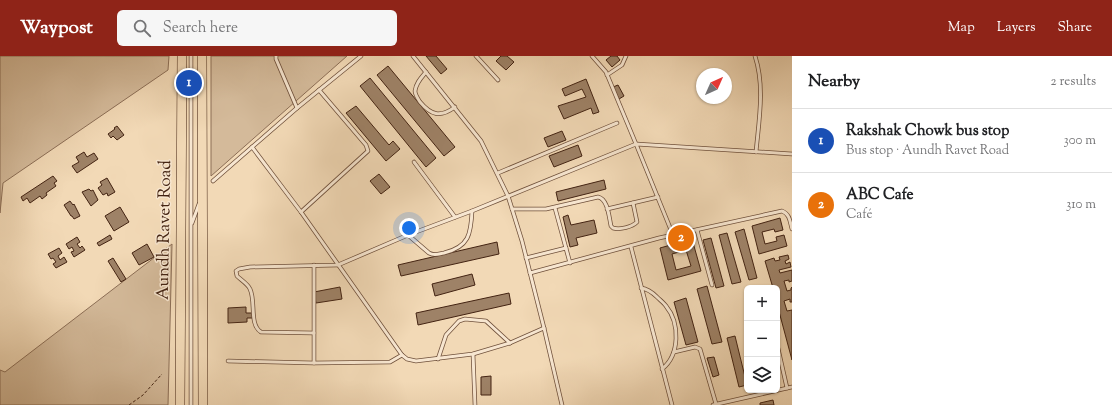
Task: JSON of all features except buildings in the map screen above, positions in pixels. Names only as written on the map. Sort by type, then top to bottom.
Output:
[{"type":"main road","name":"Aundh Ravet Road","points":[[180,405],[182,56]]},
{"type":"main road","points":[[202,56],[204,405]]},
{"type":"lane","points":[[191,56],[191,405]]},
{"type":"lane","points":[[276,56],[297,108]]},
{"type":"lane","points":[[213,181],[360,56]]},
{"type":"lane","points":[[413,56],[481,141],[508,196],[530,273],[562,405]]},
{"type":"lane","points":[[476,56],[498,80]]},
{"type":"lane","points":[[592,56],[607,75],[673,235]]},
{"type":"lane","points":[[607,75],[622,65],[626,56]]},
{"type":"lane","points":[[755,56],[758,66],[760,94],[756,152]]},
{"type":"lane","points":[[426,72],[418,82],[415,92],[418,100],[428,111],[439,114],[449,111],[454,107]]},
{"type":"lane","points":[[301,212],[368,151],[366,145],[319,90]]},
{"type":"lane","points":[[498,173],[617,123]]},
{"type":"lane","points":[[314,333],[261,332],[258,330],[255,324],[250,289],[236,276],[239,268],[338,264],[636,144],[792,154]]},
{"type":"lane","points":[[252,147],[301,212],[402,355],[411,361],[473,354],[510,343],[544,328]]},
{"type":"lane","points":[[414,162],[455,217]]},
{"type":"lane","points":[[191,227],[203,192]]},
{"type":"lane","points":[[512,209],[555,208],[598,197],[603,199],[613,228],[616,229],[634,225],[637,222],[633,203]]},
{"type":"lane","points":[[607,209],[658,198]]},
{"type":"lane","points":[[555,208],[570,262]]},
{"type":"lane","points":[[408,235],[432,255],[450,252],[465,242],[471,229],[472,211]]},
{"type":"lane","points":[[530,273],[673,235],[782,211],[786,212],[789,216],[792,229]]},
{"type":"lane","points":[[697,230],[712,285]]},
{"type":"lane","points":[[631,247],[672,405]]},
{"type":"lane","points":[[526,258],[566,248]]},
{"type":"lane","points":[[314,265],[314,363]]},
{"type":"lane","points":[[641,288],[648,289],[668,309],[674,324],[676,339],[674,352],[668,364],[662,369]]},
{"type":"lane","points":[[438,359],[446,335],[459,321],[465,319],[486,321],[510,343]]},
{"type":"lane","points":[[674,352],[695,347],[700,349],[714,405],[792,387]]},
{"type":"lane","points":[[473,354],[475,405]]},
{"type":"lane","points":[[228,361],[314,363],[390,362],[402,355]]},
{"type":"lane","points":[[780,357],[787,388]]},
{"type":"path","points":[[129,405],[143,395],[162,374]]},
{"type":"shaded area","points":[[0,56],[169,56],[168,70],[3,183],[0,213]]},
{"type":"shaded area","points":[[211,56],[347,56],[211,176]]},
{"type":"shaded area","points":[[172,244],[168,405],[0,405],[0,370],[5,372]]},
{"type":"place","name":"Rakshak Chowk bus stop","points":[[189,83]]},
{"type":"place","name":"ABC Cafe","points":[[681,238]]}]
